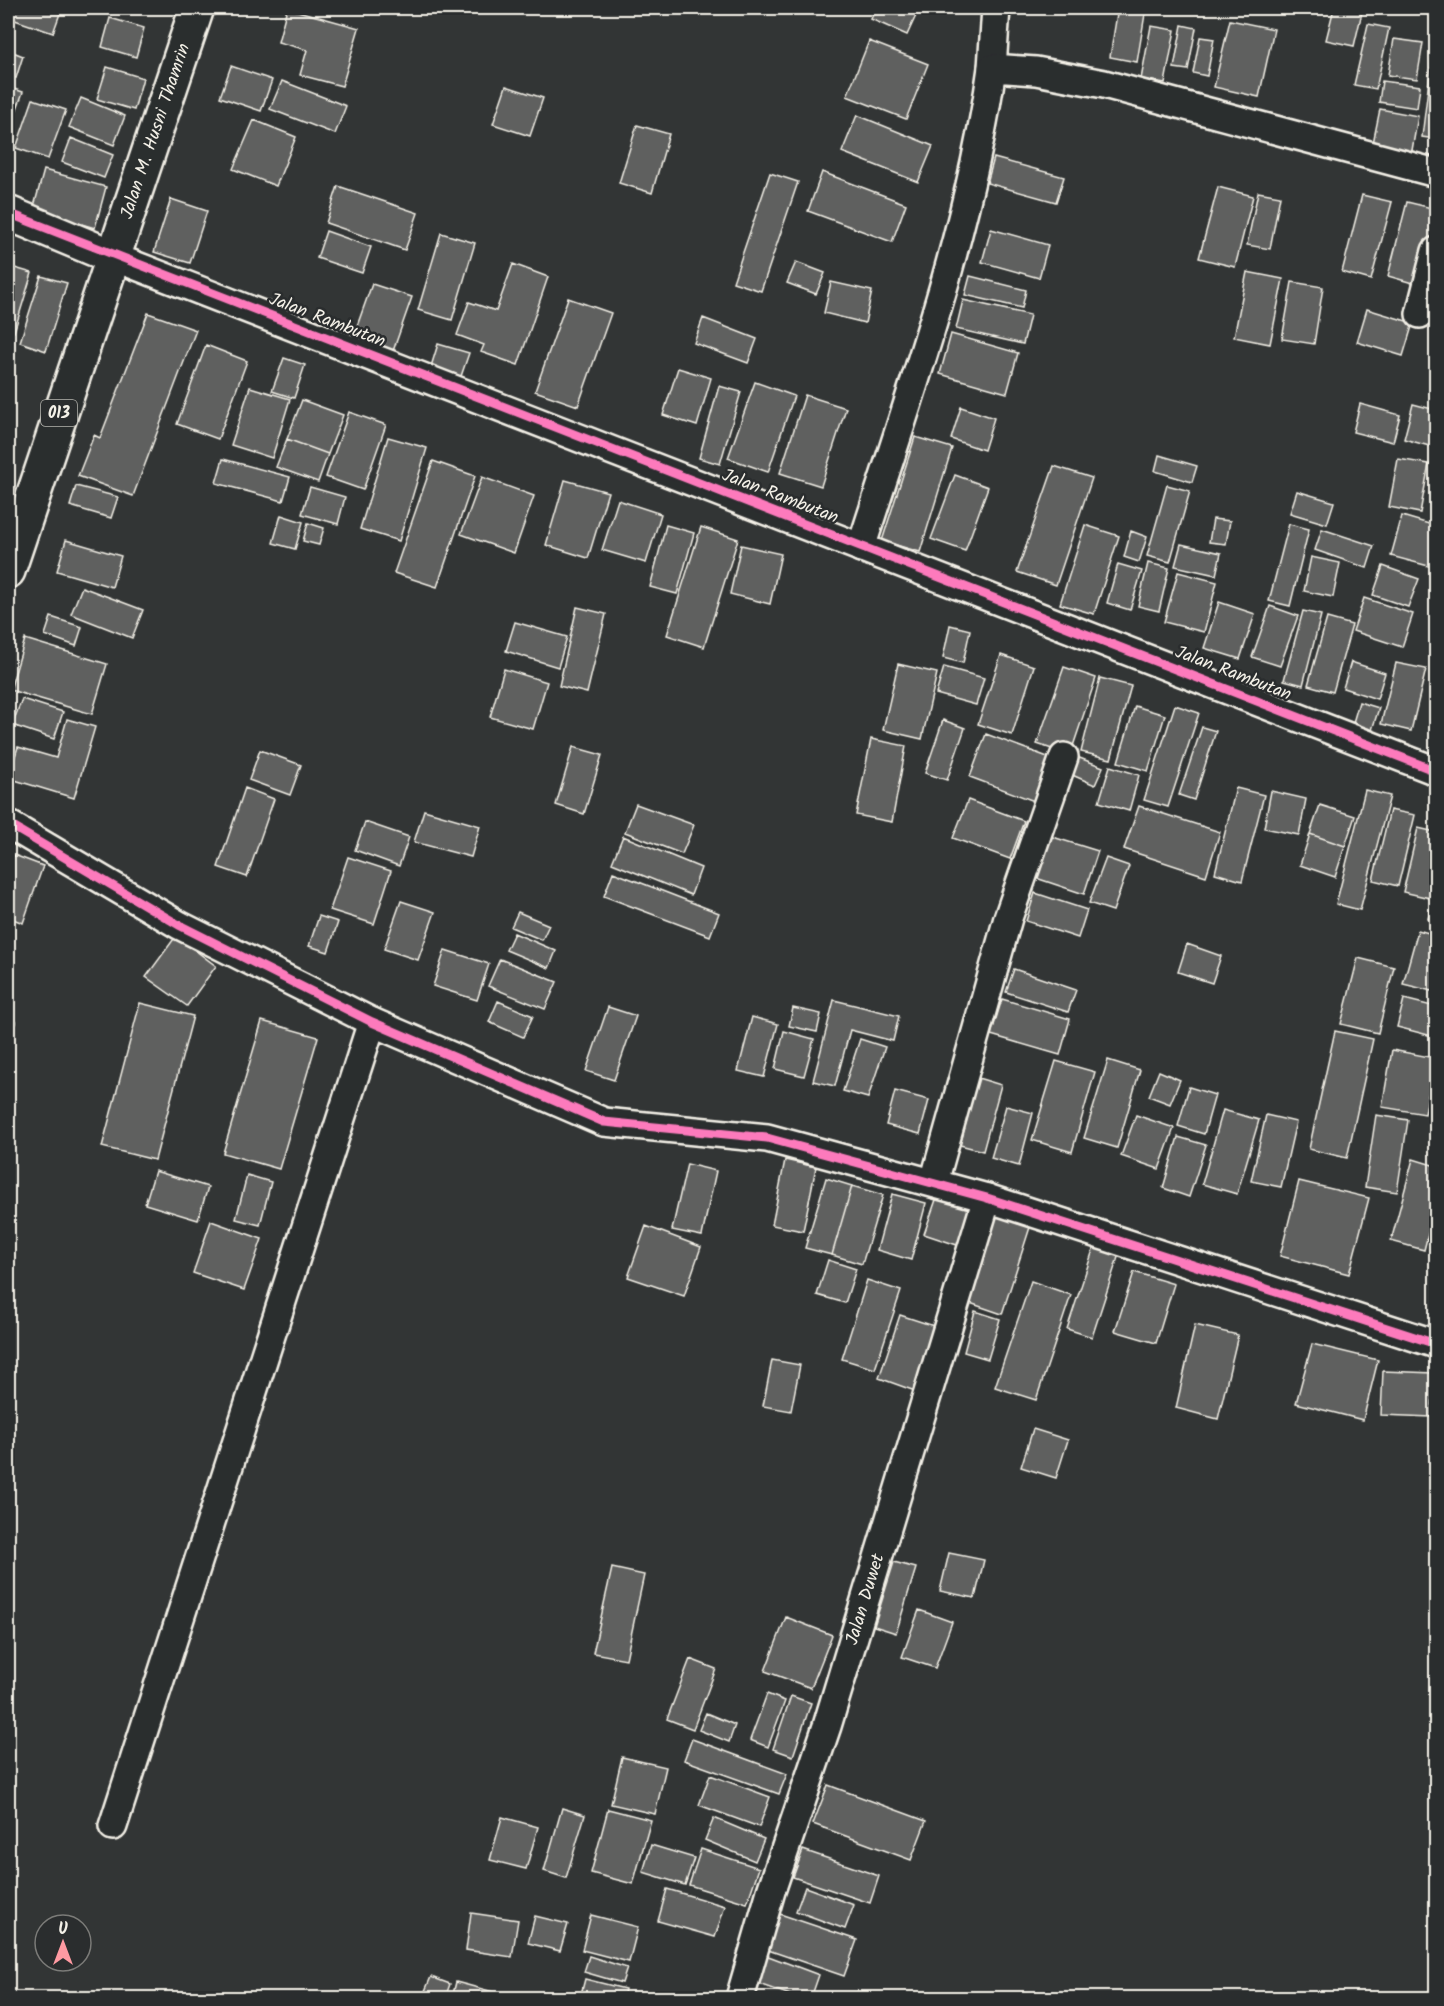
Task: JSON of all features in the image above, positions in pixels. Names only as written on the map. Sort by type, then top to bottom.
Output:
[{"type":"main road","name":"Jalan M. Husni Thamrin","points":[[111,256],[197,8]]},
{"type":"main road","points":[[8,213],[111,256]]},
{"type":"main road","name":"013","points":[[8,571],[111,256]]},
{"type":"street","points":[[850,543],[930,334],[982,139],[992,68],[996,8]]},
{"type":"street","points":[[992,68],[1036,71],[1104,84],[1437,173]]},
{"type":"street","points":[[1419,314],[1437,250]]},
{"type":"street","name":"Jalan Rambutan","points":[[111,256],[1437,771]]},
{"type":"street","points":[[934,1182],[1004,929],[1064,757]]},
{"type":"street","points":[[8,824],[179,925],[372,1022],[604,1122],[766,1138],[934,1182],[1437,1344]]},
{"type":"street","points":[[113,1826],[372,1022]]},
{"type":"street","name":"Jalan Duwet","points":[[740,1998],[771,1891],[827,1726],[987,1198]]},
{"type":"building","points":[[13,8],[62,8],[53,33],[9,18]]},
{"type":"building","points":[[287,8],[359,28],[342,86],[300,75],[307,50],[278,42]]},
{"type":"building","points":[[876,8],[919,9],[907,35],[871,19]]},
{"type":"building","points":[[1118,8],[1146,8],[1137,62],[1110,57]]},
{"type":"building","points":[[1334,8],[1363,8],[1354,46],[1326,40]]},
{"type":"building","points":[[110,18],[144,28],[136,57],[102,47]]},
{"type":"building","points":[[1230,20],[1274,29],[1259,97],[1214,87]]},
{"type":"building","points":[[1368,24],[1389,28],[1376,89],[1354,85]]},
{"type":"building","points":[[1182,25],[1196,28],[1188,70],[1174,68]]},
{"type":"building","points":[[1151,26],[1175,30],[1165,83],[1141,79]]},
{"type":"building","points":[[1200,37],[1214,39],[1207,76],[1193,73]]},
{"type":"building","points":[[1394,39],[1423,43],[1417,79],[1388,75]]},
{"type":"building","points":[[869,41],[928,64],[906,119],[847,96]]},
{"type":"building","points":[[1433,47],[1436,47],[1436,139],[1422,137]]},
{"type":"building","points":[[8,50],[23,56],[16,78],[8,76]]},
{"type":"building","points":[[231,66],[272,80],[261,111],[220,97]]},
{"type":"building","points":[[107,67],[143,78],[134,110],[97,99]]},
{"type":"building","points":[[282,81],[346,106],[335,134],[270,109]]},
{"type":"building","points":[[1382,81],[1420,86],[1417,108],[1379,102]]},
{"type":"building","points":[[506,86],[543,98],[530,136],[493,124]]},
{"type":"building","points":[[8,87],[23,92],[8,134]]},
{"type":"building","points":[[81,98],[125,116],[114,145],[69,127]]},
{"type":"building","points":[[33,99],[66,110],[48,159],[16,148]]},
{"type":"building","points":[[1380,109],[1418,116],[1411,156],[1372,148]]},
{"type":"building","points":[[857,115],[933,146],[918,182],[842,152]]},
{"type":"building","points":[[254,120],[296,137],[276,186],[233,169]]},
{"type":"building","points":[[637,125],[669,134],[652,193],[619,183]]},
{"type":"building","points":[[71,138],[113,155],[104,178],[62,162]]},
{"type":"building","points":[[994,158],[1064,177],[1056,202],[987,183]]},
{"type":"building","points":[[44,170],[106,187],[95,228],[33,210]]},
{"type":"building","points":[[822,172],[906,204],[892,242],[808,211]]},
{"type":"building","points":[[770,173],[798,182],[761,291],[733,282]]},
{"type":"building","points":[[338,186],[418,213],[405,250],[326,223]]},
{"type":"building","points":[[1218,187],[1253,196],[1235,267],[1199,258]]},
{"type":"building","points":[[1258,192],[1280,196],[1270,249],[1247,245]]},
{"type":"building","points":[[1362,195],[1392,202],[1371,280],[1342,272]]},
{"type":"building","points":[[171,199],[207,211],[190,263],[154,252]]},
{"type":"building","points":[[1407,202],[1436,209],[1436,234],[1423,286],[1388,276]]},
{"type":"building","points":[[991,229],[1048,245],[1039,278],[982,262]]},
{"type":"building","points":[[326,231],[371,247],[362,273],[317,258]]},
{"type":"building","points":[[441,233],[475,243],[452,320],[418,310]]},
{"type":"building","points":[[796,262],[825,273],[816,294],[787,283]]},
{"type":"building","points":[[513,264],[548,277],[518,365],[481,352],[484,345],[457,335],[469,302],[496,311]]},
{"type":"building","points":[[8,266],[32,273],[14,332],[8,329]]},
{"type":"building","points":[[1247,272],[1283,279],[1270,344],[1234,337]]},
{"type":"building","points":[[41,276],[67,283],[46,351],[20,342]]},
{"type":"building","points":[[970,276],[1026,290],[1022,308],[965,295]]},
{"type":"building","points":[[831,282],[872,291],[865,323],[824,313]]},
{"type":"building","points":[[1292,282],[1323,287],[1314,344],[1282,339]]},
{"type":"building","points":[[372,284],[412,297],[392,354],[352,340]]},
{"type":"building","points":[[568,298],[611,313],[578,406],[535,391]]},
{"type":"building","points":[[963,300],[1030,315],[1023,344],[956,329]]},
{"type":"building","points":[[1367,309],[1413,323],[1403,356],[1357,342]]},
{"type":"building","points":[[148,313],[196,330],[133,496],[78,476],[94,435],[100,438]]},
{"type":"building","points":[[703,318],[757,339],[748,363],[694,343]]},
{"type":"building","points":[[951,334],[1018,353],[1007,393],[940,374]]},
{"type":"building","points":[[438,344],[469,353],[459,382],[429,373]]},
{"type":"building","points":[[206,345],[247,361],[218,439],[177,424]]},
{"type":"building","points":[[284,358],[305,365],[294,398],[272,391]]},
{"type":"building","points":[[678,368],[711,378],[697,426],[663,415]]},
{"type":"building","points":[[755,382],[794,396],[768,472],[728,458]]},
{"type":"building","points":[[719,386],[741,392],[720,464],[699,458]]},
{"type":"building","points":[[250,387],[290,399],[272,458],[231,445]]},
{"type":"building","points":[[805,395],[846,408],[821,486],[780,473]]},
{"type":"building","points":[[302,400],[343,415],[328,454],[287,439]]},
{"type":"building","points":[[1360,404],[1400,415],[1393,442],[1353,432]]},
{"type":"building","points":[[1413,404],[1436,410],[1433,447],[1404,439]]},
{"type":"building","points":[[961,407],[994,418],[984,450],[951,439]]},
{"type":"building","points":[[349,412],[386,425],[363,490],[326,477]]},
{"type":"building","points":[[388,437],[427,448],[399,541],[360,529]]},
{"type":"building","points":[[915,437],[952,448],[920,552],[882,541]]},
{"type":"building","points":[[287,439],[328,454],[318,482],[276,467]]},
{"type":"building","points":[[1159,455],[1197,466],[1192,482],[1155,471]]},
{"type":"building","points":[[223,459],[290,477],[283,501],[216,483]]},
{"type":"building","points":[[1398,459],[1429,464],[1420,513],[1389,507]]},
{"type":"building","points":[[433,461],[475,476],[437,587],[394,573]]},
{"type":"building","points":[[1054,466],[1092,478],[1056,585],[1017,572]]},
{"type":"building","points":[[955,475],[988,487],[965,551],[931,539]]},
{"type":"building","points":[[482,477],[534,496],[514,553],[461,534]]},
{"type":"building","points":[[565,480],[608,492],[588,558],[546,545]]},
{"type":"building","points":[[1167,485],[1190,491],[1170,562],[1147,556]]},
{"type":"building","points":[[76,486],[118,497],[111,518],[70,506]]},
{"type":"building","points":[[310,487],[345,497],[338,524],[302,514]]},
{"type":"building","points":[[1297,491],[1334,502],[1327,524],[1290,513]]},
{"type":"building","points":[[618,500],[661,514],[646,563],[602,550]]},
{"type":"building","points":[[281,515],[303,522],[295,549],[273,543]]},
{"type":"building","points":[[1402,516],[1436,526],[1436,568],[1391,556]]},
{"type":"building","points":[[1213,519],[1230,521],[1226,544],[1209,542]]},
{"type":"building","points":[[308,523],[324,528],[319,545],[303,541]]},
{"type":"building","points":[[1289,524],[1309,529],[1290,606],[1269,601]]},
{"type":"building","points":[[666,525],[694,533],[677,594],[650,587]]},
{"type":"building","points":[[1085,525],[1119,536],[1094,614],[1060,604]]},
{"type":"building","points":[[701,527],[738,539],[704,647],[667,635]]},
{"type":"building","points":[[1322,529],[1374,546],[1367,568],[1315,550]]},
{"type":"building","points":[[1131,531],[1147,537],[1139,562],[1124,557]]},
{"type":"building","points":[[66,540],[121,556],[112,587],[57,571]]},
{"type":"building","points":[[1181,544],[1221,553],[1216,575],[1175,566]]},
{"type":"building","points":[[741,545],[781,554],[770,604],[730,594]]},
{"type":"building","points":[[1311,557],[1340,563],[1333,597],[1304,591]]},
{"type":"building","points":[[1148,563],[1169,568],[1159,611],[1138,606]]},
{"type":"building","points":[[1118,564],[1142,571],[1130,610],[1107,603]]},
{"type":"building","points":[[1383,566],[1419,579],[1408,607],[1373,595]]},
{"type":"building","points":[[1178,572],[1217,582],[1204,632],[1164,622]]},
{"type":"building","points":[[82,587],[143,610],[132,638],[71,614]]},
{"type":"building","points":[[1364,598],[1413,614],[1402,647],[1353,631]]},
{"type":"building","points":[[1219,602],[1255,614],[1240,659],[1204,648]]},
{"type":"building","points":[[1270,606],[1298,616],[1280,666],[1252,657]]},
{"type":"building","points":[[577,607],[606,614],[587,693],[559,686]]},
{"type":"building","points":[[1303,611],[1321,615],[1303,685],[1284,680]]},
{"type":"building","points":[[51,617],[82,627],[76,646],[45,635]]},
{"type":"building","points":[[1327,618],[1352,625],[1333,692],[1308,685]]},
{"type":"building","points":[[515,622],[567,637],[558,667],[506,651]]},
{"type":"building","points":[[950,625],[970,630],[963,663],[943,658]]},
{"type":"building","points":[[25,639],[107,664],[92,714],[10,690]]},
{"type":"building","points":[[1001,655],[1034,666],[1012,735],[978,724]]},
{"type":"building","points":[[1351,662],[1385,673],[1377,699],[1343,688]]},
{"type":"building","points":[[1396,663],[1426,669],[1411,731],[1381,724]]},
{"type":"building","points":[[898,664],[937,673],[922,739],[883,730]]},
{"type":"building","points":[[944,667],[984,678],[976,705],[936,694]]},
{"type":"building","points":[[1064,667],[1096,678],[1070,755],[1037,744]]},
{"type":"building","points":[[504,669],[547,682],[533,729],[490,717]]},
{"type":"building","points":[[1100,678],[1131,686],[1111,759],[1081,752]]},
{"type":"building","points":[[22,699],[63,712],[54,739],[12,725]]},
{"type":"building","points":[[1359,702],[1379,708],[1371,733],[1352,726]]},
{"type":"building","points":[[1175,705],[1199,713],[1168,807],[1144,800]]},
{"type":"building","points":[[1135,706],[1165,715],[1148,771],[1118,762]]},
{"type":"building","points":[[67,719],[95,727],[74,798],[8,778],[18,747],[56,758]]},
{"type":"building","points":[[943,720],[965,728],[947,780],[925,773]]},
{"type":"building","points":[[1202,727],[1216,731],[1194,800],[1179,795]]},
{"type":"building","points":[[986,734],[1053,759],[1037,802],[970,777]]},
{"type":"building","points":[[871,739],[906,746],[892,822],[856,815]]},
{"type":"building","points":[[573,747],[602,755],[584,814],[556,805]]},
{"type":"building","points":[[260,750],[301,765],[290,795],[249,780]]},
{"type":"building","points":[[1077,757],[1103,767],[1095,785],[1070,774]]},
{"type":"building","points":[[1110,766],[1139,775],[1129,811],[1099,802]]},
{"type":"building","points":[[245,788],[274,799],[247,877],[218,867]]},
{"type":"building","points":[[1236,788],[1264,795],[1242,881],[1215,873]]},
{"type":"building","points":[[1365,790],[1390,796],[1360,910],[1336,904]]},
{"type":"building","points":[[1271,791],[1306,799],[1299,835],[1264,828]]},
{"type":"building","points":[[968,800],[1024,821],[1010,859],[953,838]]},
{"type":"building","points":[[636,804],[694,825],[682,854],[625,832]]},
{"type":"building","points":[[1320,805],[1355,816],[1345,846],[1310,834]]},
{"type":"building","points":[[1139,806],[1220,832],[1206,876],[1124,849]]},
{"type":"building","points":[[424,810],[480,826],[471,857],[414,842]]},
{"type":"building","points":[[1390,810],[1415,815],[1398,886],[1373,880]]},
{"type":"building","points":[[365,822],[409,837],[399,866],[355,850]]},
{"type":"building","points":[[1418,828],[1436,832],[1436,866],[1430,898],[1403,892]]},
{"type":"building","points":[[1043,834],[1098,851],[1084,894],[1030,876]]},
{"type":"building","points":[[1310,834],[1345,846],[1335,877],[1300,865]]},
{"type":"building","points":[[623,836],[701,868],[691,895],[612,863]]},
{"type":"building","points":[[14,855],[43,866],[23,923],[8,917],[8,873]]},
{"type":"building","points":[[348,857],[391,871],[374,924],[330,910]]},
{"type":"building","points":[[1106,858],[1129,866],[1113,911],[1089,903]]},
{"type":"building","points":[[613,872],[719,913],[710,936],[604,896]]},
{"type":"building","points":[[1436,885],[1436,921],[1428,919]]},
{"type":"building","points":[[1035,893],[1087,910],[1078,938],[1026,921]]},
{"type":"building","points":[[401,901],[435,912],[418,960],[384,949]]},
{"type":"building","points":[[518,912],[549,925],[542,940],[511,927]]},
{"type":"building","points":[[319,916],[338,922],[328,952],[309,946]]},
{"type":"building","points":[[1418,930],[1436,935],[1436,992],[1403,984]]},
{"type":"building","points":[[514,933],[556,951],[549,968],[506,950]]},
{"type":"building","points":[[176,936],[216,966],[187,1006],[146,977]]},
{"type":"building","points":[[1187,944],[1221,956],[1212,983],[1178,972]]},
{"type":"building","points":[[445,950],[489,964],[477,1000],[433,986]]},
{"type":"building","points":[[1358,958],[1394,967],[1378,1033],[1341,1024]]},
{"type":"building","points":[[500,959],[557,982],[545,1009],[488,986]]},
{"type":"building","points":[[1014,969],[1076,990],[1068,1012],[1006,992]]},
{"type":"building","points":[[1002,999],[1070,1019],[1060,1055],[991,1035]]},
{"type":"building","points":[[1404,999],[1436,1007],[1436,1037],[1397,1027]]},
{"type":"building","points":[[834,1000],[899,1016],[893,1041],[850,1030],[835,1086],[813,1081]]},
{"type":"building","points":[[498,1001],[533,1016],[523,1037],[489,1022]]},
{"type":"building","points":[[140,1003],[193,1016],[155,1160],[102,1147]]},
{"type":"building","points":[[608,1007],[636,1016],[614,1080],[586,1071]]},
{"type":"building","points":[[793,1008],[821,1014],[817,1032],[789,1026]]},
{"type":"building","points":[[8,1017],[16,1021],[8,1040]]},
{"type":"building","points":[[752,1017],[778,1024],[764,1077],[738,1071]]},
{"type":"building","points":[[262,1021],[318,1037],[279,1169],[223,1153]]},
{"type":"building","points":[[784,1031],[814,1039],[804,1076],[775,1069]]},
{"type":"building","points":[[1335,1031],[1373,1039],[1347,1158],[1309,1149]]},
{"type":"building","points":[[860,1039],[885,1047],[868,1098],[843,1091]]},
{"type":"building","points":[[1392,1050],[1435,1058],[1425,1114],[1382,1107]]},
{"type":"building","points":[[1108,1060],[1140,1070],[1117,1148],[1084,1138]]},
{"type":"building","points":[[1056,1061],[1095,1072],[1072,1152],[1032,1140]]},
{"type":"building","points":[[1159,1071],[1180,1080],[1170,1104],[1149,1096]]},
{"type":"building","points":[[978,1078],[1001,1085],[983,1151],[960,1145]]},
{"type":"building","points":[[1189,1087],[1215,1095],[1204,1134],[1178,1126]]},
{"type":"building","points":[[895,1091],[929,1100],[920,1134],[886,1125]]},
{"type":"building","points":[[1006,1106],[1033,1113],[1019,1166],[991,1158]]},
{"type":"building","points":[[1223,1110],[1259,1120],[1237,1194],[1202,1184]]},
{"type":"building","points":[[1136,1115],[1174,1128],[1159,1169],[1121,1156]]},
{"type":"building","points":[[1266,1115],[1296,1122],[1281,1187],[1251,1181]]},
{"type":"building","points":[[1376,1115],[1408,1120],[1397,1192],[1365,1187]]},
{"type":"building","points":[[1178,1137],[1206,1145],[1189,1197],[1163,1188]]},
{"type":"building","points":[[1413,1159],[1436,1166],[1436,1204],[1424,1250],[1391,1241]]},
{"type":"building","points":[[785,1160],[816,1167],[803,1231],[772,1225]]},
{"type":"building","points":[[687,1164],[716,1171],[702,1236],[672,1230]]},
{"type":"building","points":[[155,1171],[208,1187],[198,1220],[145,1204]]},
{"type":"building","points":[[247,1175],[271,1182],[260,1225],[236,1219]]},
{"type":"building","points":[[826,1178],[852,1186],[832,1255],[805,1248]]},
{"type":"building","points":[[1299,1181],[1369,1198],[1349,1274],[1280,1256]]},
{"type":"building","points":[[852,1186],[883,1195],[862,1264],[832,1255]]},
{"type":"building","points":[[892,1194],[926,1203],[911,1260],[877,1250]]},
{"type":"building","points":[[938,1194],[976,1207],[963,1247],[924,1234]]},
{"type":"building","points":[[997,1210],[1032,1221],[1002,1314],[967,1302]]},
{"type":"building","points":[[211,1221],[262,1239],[244,1290],[193,1273]]},
{"type":"building","points":[[646,1226],[701,1247],[684,1296],[628,1277]]},
{"type":"building","points":[[1094,1247],[1119,1254],[1092,1337],[1067,1329]]},
{"type":"building","points":[[828,1260],[856,1269],[845,1303],[817,1295]]},
{"type":"building","points":[[1134,1272],[1174,1284],[1156,1343],[1115,1331]]},
{"type":"building","points":[[867,1280],[901,1291],[875,1369],[842,1359]]},
{"type":"building","points":[[1031,1281],[1071,1295],[1036,1400],[995,1387]]},
{"type":"building","points":[[975,1311],[1000,1319],[988,1359],[964,1352]]},
{"type":"building","points":[[900,1315],[937,1327],[915,1391],[879,1378]]},
{"type":"building","points":[[1195,1325],[1238,1335],[1218,1419],[1176,1408]]},
{"type":"building","points":[[1312,1344],[1378,1360],[1363,1420],[1296,1403]]},
{"type":"building","points":[[772,1360],[800,1365],[791,1411],[763,1406]]},
{"type":"building","points":[[1383,1371],[1434,1373],[1432,1417],[1381,1415]]},
{"type":"building","points":[[1033,1429],[1068,1440],[1056,1478],[1021,1467]]},
{"type":"building","points":[[949,1553],[984,1560],[975,1598],[940,1591]]},
{"type":"building","points":[[894,1562],[916,1568],[896,1633],[874,1626]]},
{"type":"building","points":[[612,1568],[644,1575],[626,1659],[593,1653]]},
{"type":"building","points":[[919,1610],[952,1622],[935,1668],[902,1657]]},
{"type":"building","points":[[786,1617],[832,1635],[811,1688],[765,1671]]},
{"type":"building","points":[[690,1659],[716,1669],[693,1729],[667,1719]]},
{"type":"building","points":[[767,1694],[785,1701],[768,1747],[750,1740]]},
{"type":"building","points":[[791,1696],[811,1703],[793,1756],[773,1749]]},
{"type":"building","points":[[706,1713],[735,1725],[729,1742],[699,1730]]},
{"type":"building","points":[[692,1739],[787,1774],[779,1794],[684,1760]]},
{"type":"building","points":[[622,1757],[666,1767],[655,1814],[611,1804]]},
{"type":"building","points":[[710,1775],[770,1797],[759,1827],[699,1805]]},
{"type":"building","points":[[828,1785],[926,1821],[911,1860],[813,1824]]},
{"type":"building","points":[[562,1808],[585,1815],[566,1878],[544,1871]]},
{"type":"building","points":[[608,1809],[651,1820],[633,1884],[591,1873]]},
{"type":"building","points":[[502,1817],[538,1827],[526,1869],[490,1860]]},
{"type":"building","points":[[714,1818],[764,1839],[755,1861],[705,1840]]},
{"type":"building","points":[[651,1845],[694,1858],[685,1885],[643,1872]]},
{"type":"building","points":[[701,1849],[759,1868],[747,1903],[689,1885]]},
{"type":"building","points":[[803,1850],[879,1876],[870,1903],[793,1877]]},
{"type":"building","points":[[805,1887],[854,1905],[845,1929],[796,1911]]},
{"type":"building","points":[[667,1889],[725,1906],[715,1937],[658,1921]]},
{"type":"building","points":[[471,1913],[518,1920],[512,1957],[466,1950]]},
{"type":"building","points":[[780,1914],[857,1940],[844,1976],[768,1950]]},
{"type":"building","points":[[591,1915],[638,1927],[629,1962],[582,1950]]},
{"type":"building","points":[[535,1916],[568,1924],[560,1951],[528,1943]]},
{"type":"building","points":[[763,1954],[819,1975],[811,1998],[799,1998],[753,1982]]},
{"type":"building","points":[[589,1956],[627,1968],[622,1983],[584,1972]]},
{"type":"building","points":[[431,1977],[450,1984],[445,1998],[422,1998]]},
{"type":"building","points":[[585,1979],[625,1989],[623,1998],[580,1998]]},
{"type":"building","points":[[456,1982],[501,1994],[500,1998],[452,1998]]},
{"type":"cycle path","points":[[8,213],[1436,771]]},
{"type":"cycle path","points":[[8,824],[179,925],[372,1022],[604,1122],[767,1138],[987,1198],[1436,1344]]}]
